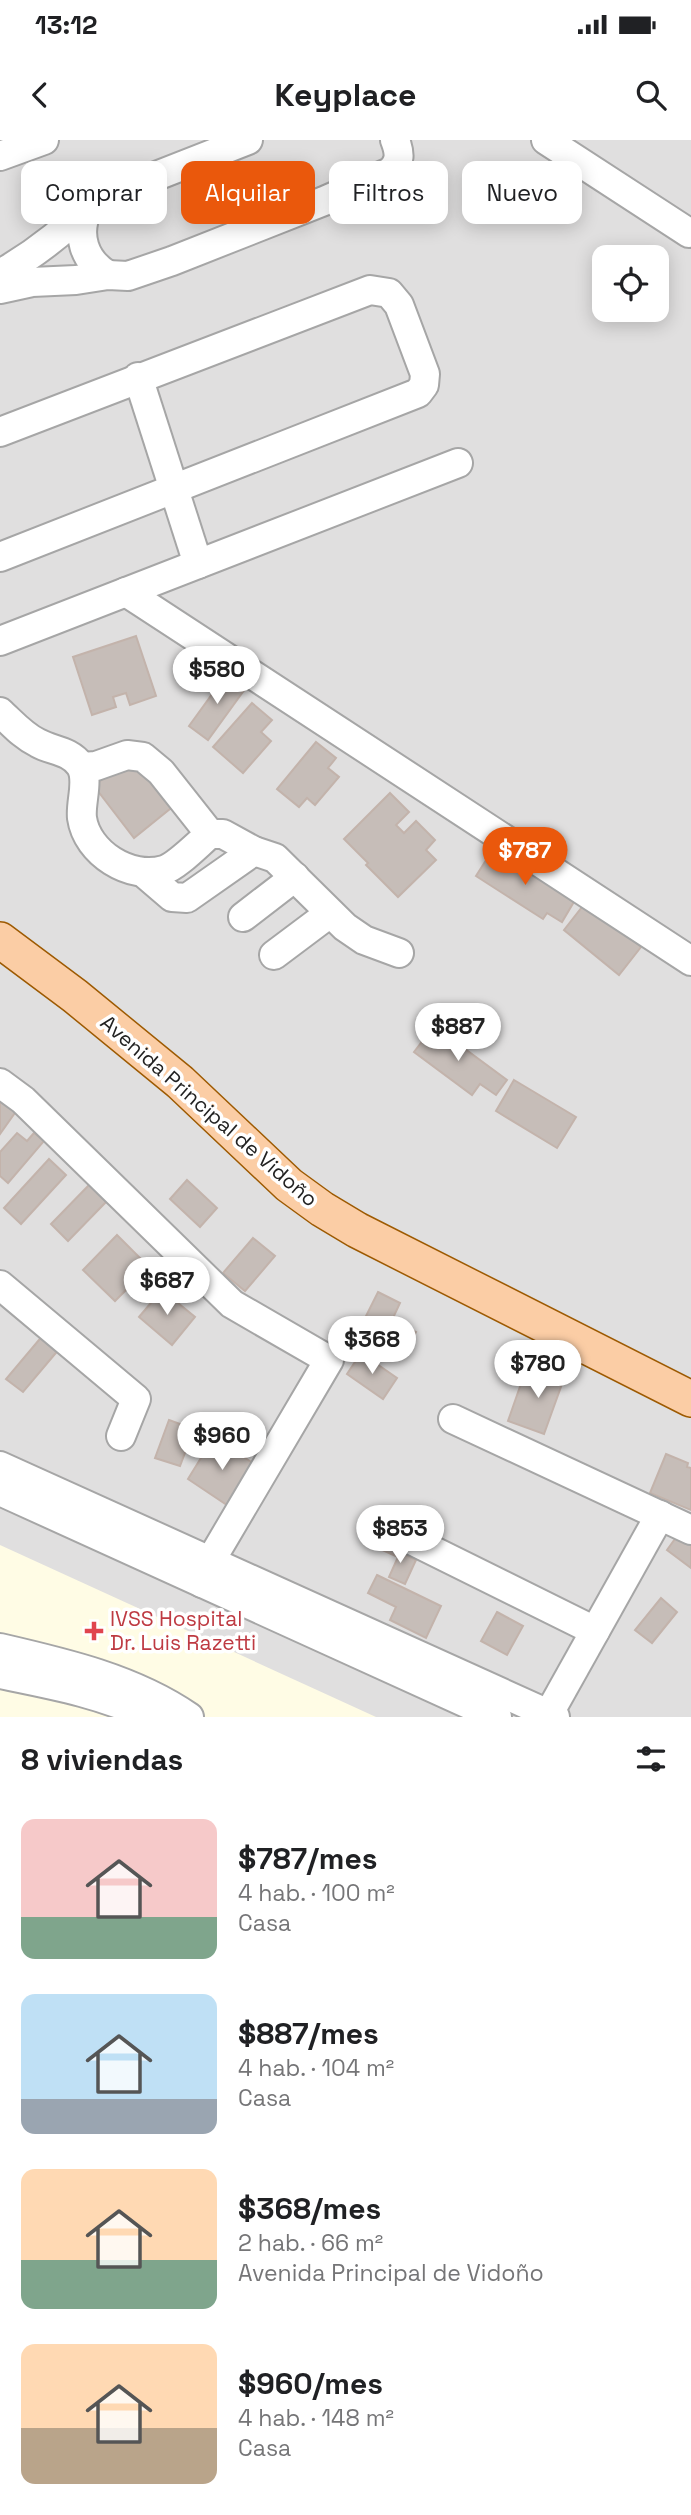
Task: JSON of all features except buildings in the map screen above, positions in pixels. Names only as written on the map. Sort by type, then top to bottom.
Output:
[{"type":"main road","name":"Avenida Principal de Vidoño","points":[[0,940],[75,996],[180,1082],[289,1185],[322,1209],[357,1230],[691,1399]]},
{"type":"street","points":[[0,156],[44,140]]},
{"type":"street","points":[[167,172],[248,140]]},
{"type":"street","points":[[0,289],[32,282],[108,275],[128,276],[172,261],[385,174],[394,169],[399,158],[395,140]]},
{"type":"street","points":[[545,140],[689,233]]},
{"type":"street","points":[[0,274],[40,249],[69,224]]},
{"type":"street","points":[[82,224],[85,251],[95,266],[108,275]]},
{"type":"street","points":[[0,432],[370,290],[389,293],[399,305],[425,374],[424,385],[418,393],[0,556]]},
{"type":"street","points":[[138,377],[198,564]]},
{"type":"street","points":[[0,641],[457,463]]},
{"type":"street","points":[[126,592],[691,961]]},
{"type":"street","points":[[0,712],[30,738],[71,756],[82,767],[85,779],[82,820],[89,838],[108,858],[127,869],[144,873],[166,870],[210,834],[223,834],[254,851],[275,858],[330,913],[364,940],[399,953]]},
{"type":"street","points":[[82,767],[96,766],[127,755],[143,757],[161,772],[210,834]]},
{"type":"street","points":[[144,873],[172,897],[187,898],[254,851]]},
{"type":"street","points":[[243,918],[295,877]]},
{"type":"street","points":[[274,955],[330,913]]},
{"type":"street","points":[[0,1083],[23,1100],[232,1304],[329,1360],[206,1571]]},
{"type":"street","points":[[0,1285],[136,1399],[121,1436]]},
{"type":"street","points":[[453,1419],[691,1530]]},
{"type":"street","points":[[0,1466],[497,1717]]},
{"type":"street","points":[[0,1491],[206,1571],[550,1716],[660,1515]]},
{"type":"street","points":[[385,1527],[595,1631]]},
{"type":"street","points":[[0,1648],[39,1657],[134,1687],[162,1699],[189,1717]]},
{"type":"street","points":[[0,1674],[77,1692],[149,1717]]},
{"type":"shaded area","points":[[0,140],[691,140],[691,1717],[0,1717]]},
{"type":"shaded area","name":"IVSS Hospital Dr. Luis Razetti","points":[[0,1545],[376,1717],[0,1717]]},
{"type":"place","name":"IVSS Hospital Dr. Luis Razetti","points":[[94,1631]]}]
